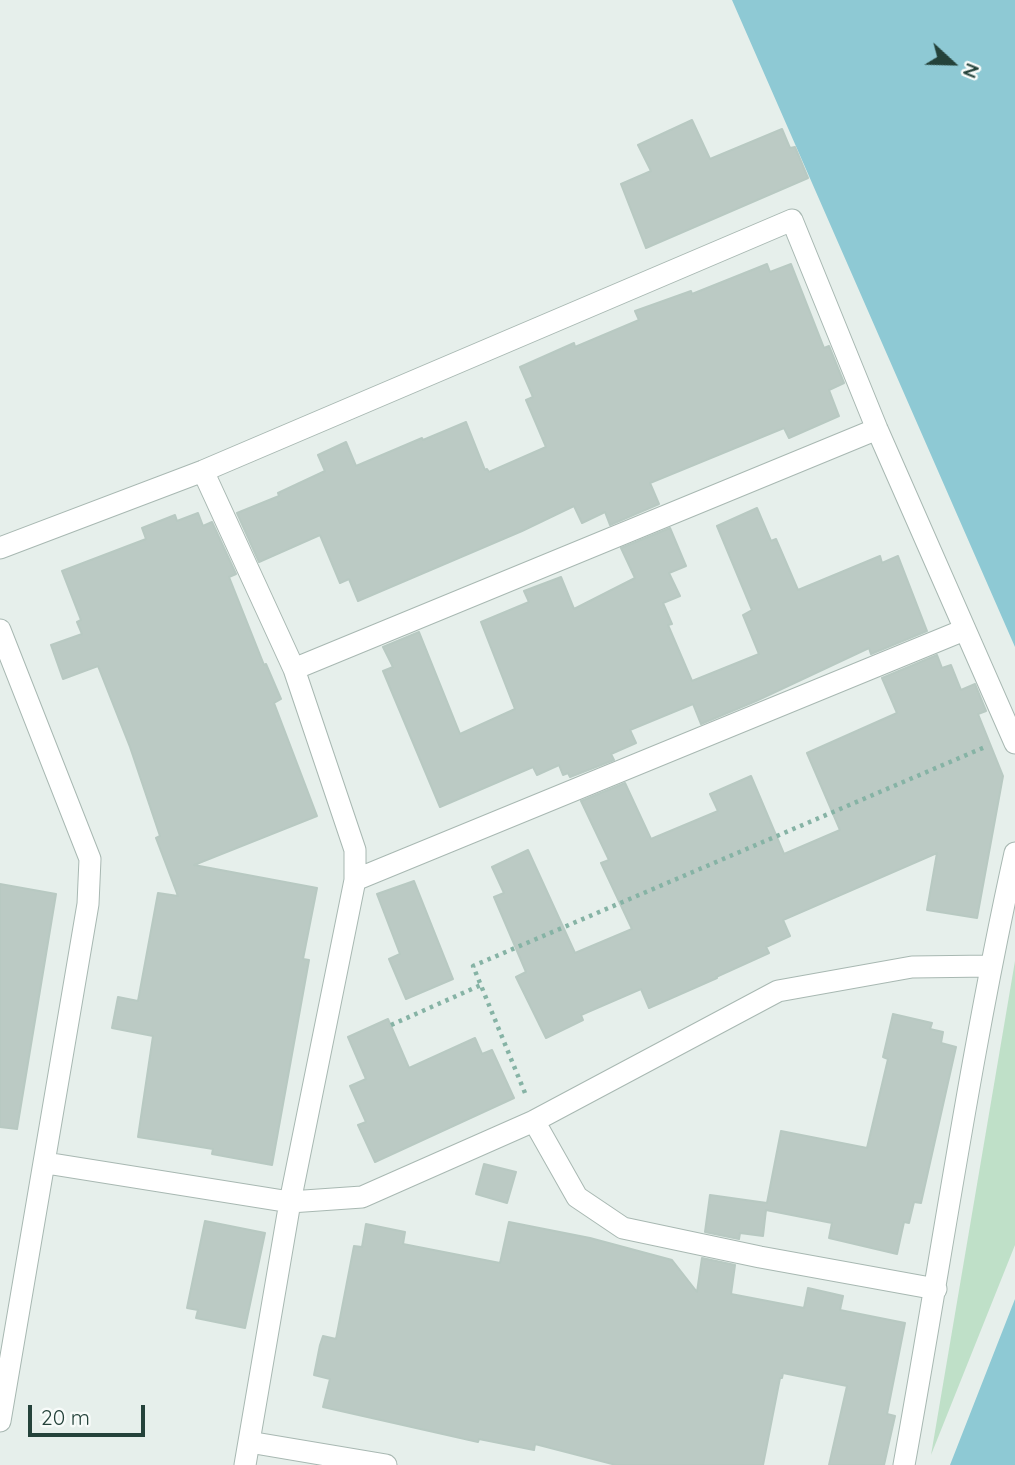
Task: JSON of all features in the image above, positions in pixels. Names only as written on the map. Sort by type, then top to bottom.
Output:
[{"type":"street","points":[[0,548],[203,471],[792,220],[877,429],[1013,740]]},
{"type":"street","points":[[293,669],[877,429]]},
{"type":"street","points":[[203,471],[293,669],[355,850],[355,880],[290,1202],[245,1465]]},
{"type":"street","points":[[355,880],[964,629]]},
{"type":"street","points":[[0,630],[90,859],[88,904],[0,1421]]},
{"type":"street","points":[[904,1465],[990,966],[1015,853]]},
{"type":"street","points":[[46,1163],[290,1202],[362,1196],[535,1120],[778,991],[912,967],[990,966]]},
{"type":"street","points":[[535,1120],[577,1197],[623,1228],[760,1257],[936,1289]]},
{"type":"street","points":[[249,1441],[386,1465]]},
{"type":"path","points":[[535,1120],[473,966],[1013,740]]},
{"type":"path","points":[[391,1025],[481,985]]},
{"type":"green space","points":[[1015,961],[1015,1245],[931,1455]]},
{"type":"water","points":[[732,0],[1015,0],[1015,647]]},
{"type":"water","points":[[1015,1299],[1015,1465],[950,1465]]},
{"type":"building","points":[[692,120],[710,159],[782,129],[790,148],[795,147],[808,178],[646,248],[621,184],[651,171],[638,145]]},
{"type":"building","points":[[767,264],[770,272],[791,264],[824,348],[829,346],[844,383],[829,390],[839,416],[789,438],[784,428],[650,483],[659,504],[610,525],[605,512],[582,523],[574,506],[358,601],[349,579],[340,583],[320,535],[259,562],[237,513],[279,496],[278,493],[325,471],[318,455],[346,442],[356,466],[466,422],[485,470],[489,472],[546,447],[526,400],[533,397],[520,367],[574,343],[575,347],[639,320],[635,311],[691,291],[692,294]]},
{"type":"building","points":[[757,508],[771,541],[776,539],[798,590],[880,556],[882,563],[898,556],[927,631],[871,654],[869,648],[701,724],[693,704],[630,730],[636,743],[611,754],[614,760],[570,777],[568,773],[563,775],[559,765],[537,775],[533,767],[440,807],[383,671],[393,667],[383,647],[419,632],[460,734],[515,709],[481,622],[529,602],[524,591],[561,577],[574,609],[635,578],[621,548],[670,528],[686,566],[669,573],[680,596],[663,603],[672,624],[668,625],[692,681],[759,654],[743,615],[752,610],[717,526]]},
{"type":"building","points":[[198,513],[203,526],[212,522],[236,574],[229,577],[264,665],[266,664],[281,699],[274,703],[317,816],[194,865],[317,888],[303,959],[309,960],[272,1165],[212,1154],[213,1149],[138,1137],[153,1036],[112,1028],[118,997],[138,1001],[158,893],[178,896],[156,838],[160,836],[130,747],[98,666],[63,679],[51,645],[82,634],[77,622],[81,620],[62,571],[146,539],[142,528],[175,515],[177,521]]},
{"type":"building","points":[[937,655],[942,668],[951,665],[961,690],[975,684],[986,711],[978,714],[1003,776],[977,918],[927,910],[937,853],[783,920],[790,936],[766,947],[769,953],[717,978],[649,1008],[641,989],[581,1015],[583,1020],[546,1038],[516,977],[526,972],[494,897],[504,893],[492,867],[528,850],[575,953],[632,929],[601,863],[609,860],[581,801],[625,783],[651,839],[718,811],[710,794],[751,776],[784,854],[840,830],[807,753],[897,713],[882,678]]},
{"type":"building","points":[[414,881],[453,979],[406,999],[389,959],[400,954],[377,894]]},
{"type":"building","points":[[0,884],[56,894],[17,1129],[0,1127]]},
{"type":"building","points":[[893,1014],[932,1023],[930,1029],[943,1032],[941,1043],[956,1047],[921,1203],[914,1202],[909,1223],[904,1222],[897,1254],[829,1238],[832,1223],[766,1210],[763,1236],[740,1233],[739,1239],[705,1232],[710,1195],[767,1203],[781,1131],[867,1148],[888,1059],[883,1057]]},
{"type":"building","points":[[388,1019],[409,1068],[475,1038],[482,1054],[492,1050],[514,1098],[375,1162],[358,1125],[366,1122],[350,1086],[366,1079],[348,1037]]},
{"type":"building","points":[[484,1164],[516,1172],[507,1203],[476,1194]]},
{"type":"building","points":[[205,1221],[265,1233],[245,1328],[196,1318],[198,1310],[187,1308]]},
{"type":"building","points":[[509,1222],[590,1238],[672,1260],[697,1292],[702,1258],[735,1265],[731,1294],[804,1308],[808,1288],[843,1296],[840,1310],[905,1323],[887,1414],[895,1416],[884,1465],[829,1465],[847,1386],[783,1373],[763,1465],[616,1465],[535,1444],[534,1450],[479,1439],[478,1442],[323,1407],[330,1379],[314,1375],[320,1345],[323,1336],[336,1339],[354,1246],[362,1247],[366,1224],[405,1232],[403,1244],[500,1263]]}]
